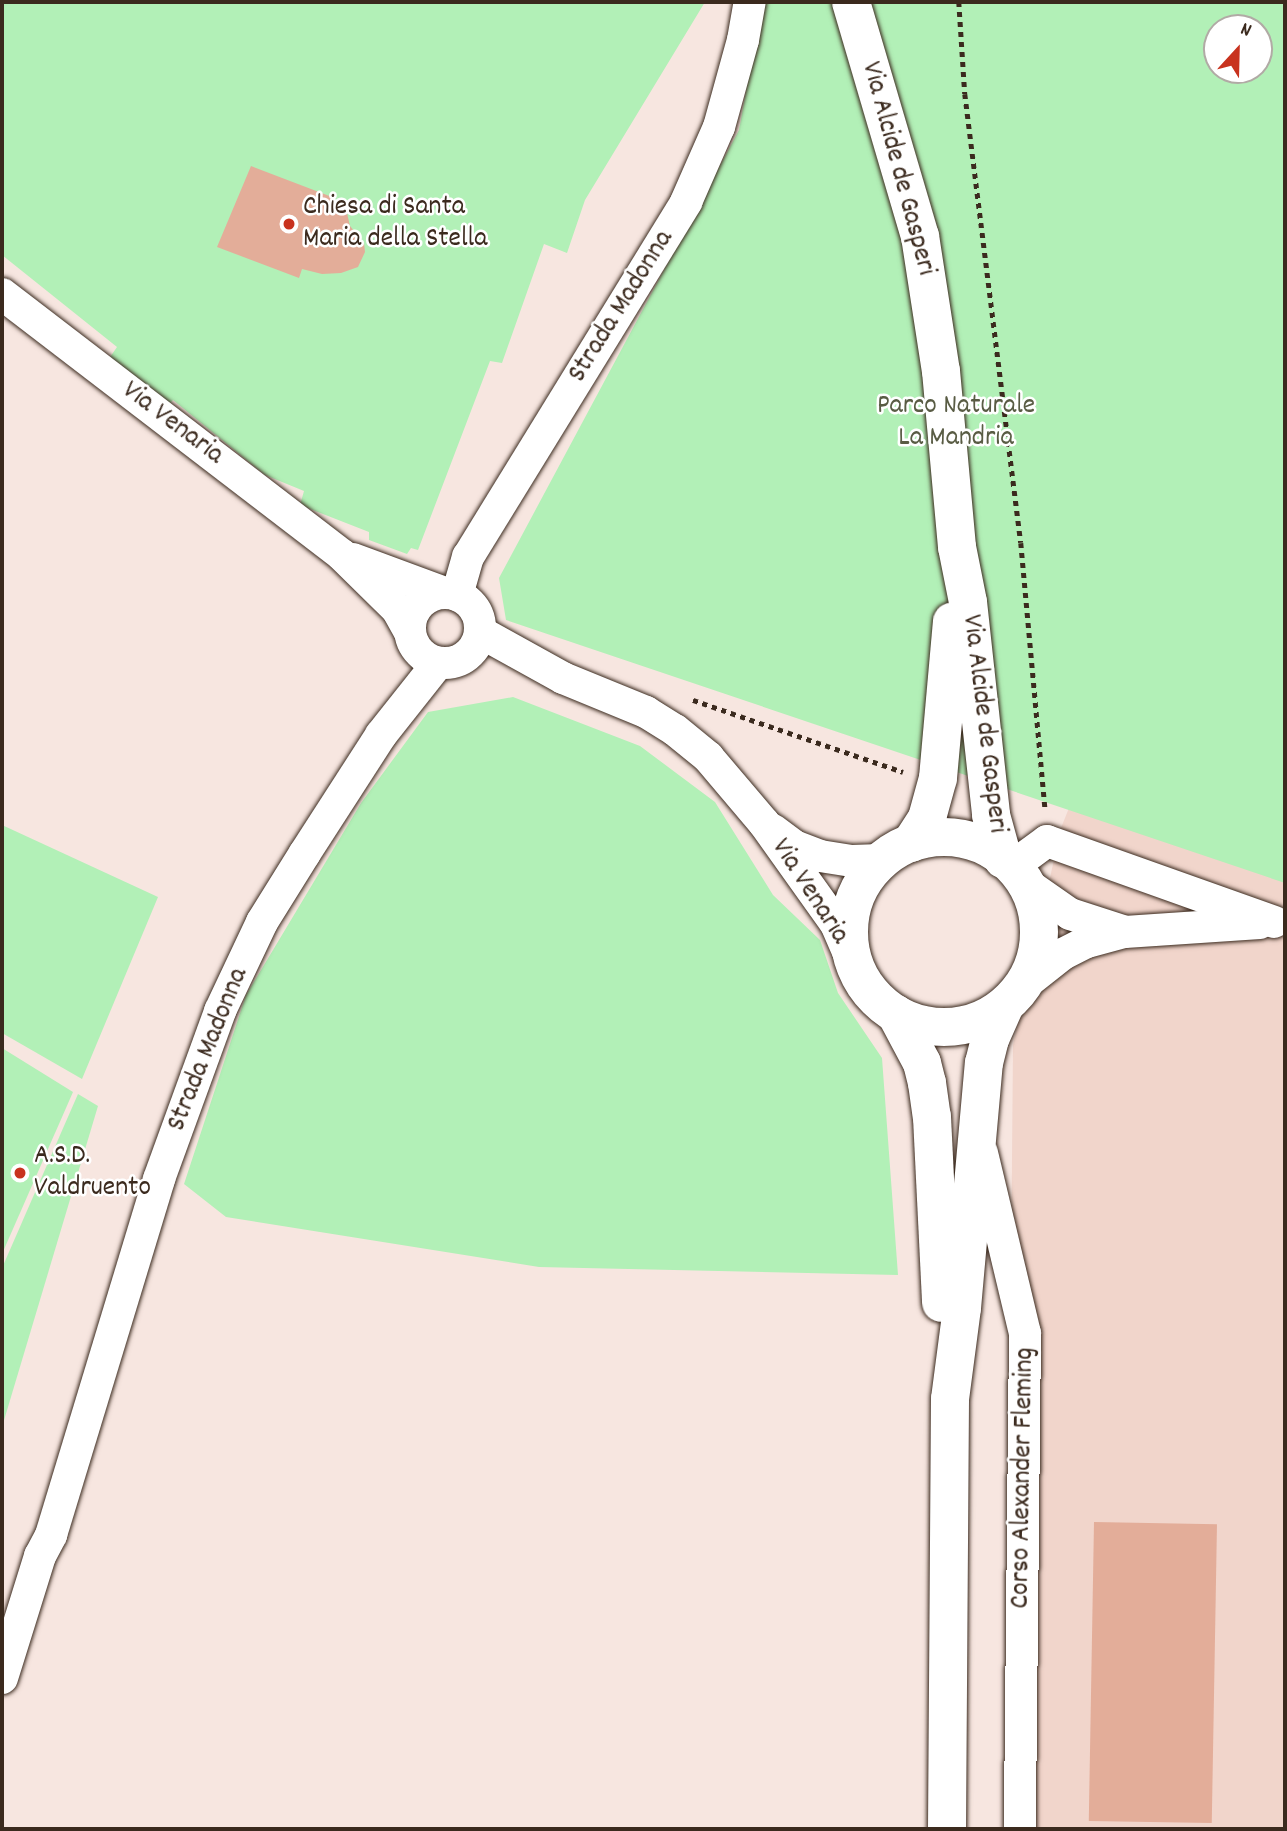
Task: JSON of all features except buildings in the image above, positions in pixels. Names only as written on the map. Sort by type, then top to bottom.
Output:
[{"type":"street","name":"Strada Madonna","points":[[451,594],[468,557],[686,202],[719,127],[743,40],[750,2]]},
{"type":"street","name":"Via Alcide de Gasperi","points":[[851,2],[920,236],[941,371],[957,547],[968,602],[991,815],[1014,870]]},
{"type":"street","name":"Via Venaria","points":[[2,294],[342,555],[397,609],[409,631]]},
{"type":"street","name":"Via Alcide de Gasperi","points":[[896,852],[926,818],[937,784],[946,724],[957,547]]},
{"type":"street","name":"Via Venaria","points":[[342,555],[451,594]]},
{"type":"street","points":[[433,594],[451,594],[475,609],[480,632],[470,653],[447,662],[418,652],[409,631],[415,609],[433,594]]},
{"type":"street","name":"Via Venaria","points":[[480,632],[563,678],[646,712],[675,730],[708,757],[764,823],[836,924],[852,961]]},
{"type":"street","name":"Strada Madonna","points":[[2,1678],[40,1556],[51,1535],[159,1179],[220,1011],[262,922],[381,735],[447,662]]},
{"type":"street","name":"Via Venaria","points":[[447,662],[563,678]]},
{"type":"street","name":"Via Venaria","points":[[764,823],[793,846],[820,856],[852,861],[896,852]]},
{"type":"street","points":[[1125,932],[1070,914],[988,847],[957,838],[930,838],[896,852],[863,881],[852,906],[848,934],[852,961],[867,990],[896,1014],[919,1025],[950,1028],[979,1022],[1063,954],[1087,942],[1125,932],[1280,924]]},
{"type":"street","points":[[1014,870],[1047,841],[1280,924]]},
{"type":"street","points":[[1014,870],[1036,905],[1040,928],[1037,957],[1015,995]]},
{"type":"street","name":"Corso Alexander Fleming","points":[[947,1829],[950,1399],[962,1308],[985,1063],[990,1039],[1015,995]]},
{"type":"street","name":"Corso Alexander Fleming","points":[[896,1014],[922,1063],[932,1117],[942,1353],[950,1399]]},
{"type":"street","name":"Corso Alexander Fleming","points":[[977,1132],[1025,1333],[1020,1829]]},
{"type":"path","points":[[959,2],[965,94],[1021,543],[1047,841]]},
{"type":"path","points":[[680,695],[937,784]]},
{"type":"shaded area","points":[[1188,510],[1285,538],[1285,1829],[1006,1829],[1013,1045],[1061,828]]},
{"type":"green space","points":[[2,2],[705,2],[585,200],[567,253],[544,244],[502,363],[490,361],[418,550],[411,548],[407,554],[369,540],[369,532],[300,505],[304,491],[265,475],[173,400],[164,410],[106,363],[117,347],[2,255]]},
{"type":"green space","name":"Parco Naturale La Mandria","points":[[762,2],[1285,2],[1285,883],[506,620],[499,578],[739,130]]},
{"type":"green space","points":[[513,697],[640,746],[715,802],[773,895],[820,940],[838,993],[882,1058],[898,1275],[539,1267],[226,1217],[184,1184],[246,995],[361,803],[428,712]]},
{"type":"green space","points":[[2,825],[158,897],[82,1079],[2,1033]]},
{"type":"green space","name":"A.S.D. Valdruento","points":[[2,1048],[73,1092],[2,1254]]},
{"type":"green space","points":[[78,1094],[98,1106],[2,1427],[2,1268]]},
{"type":"place","name":"Chiesa di Santa Maria della Stella","points":[[289,224]]},
{"type":"place","name":"A.S.D. Valdruento","points":[[20,1173]]}]
